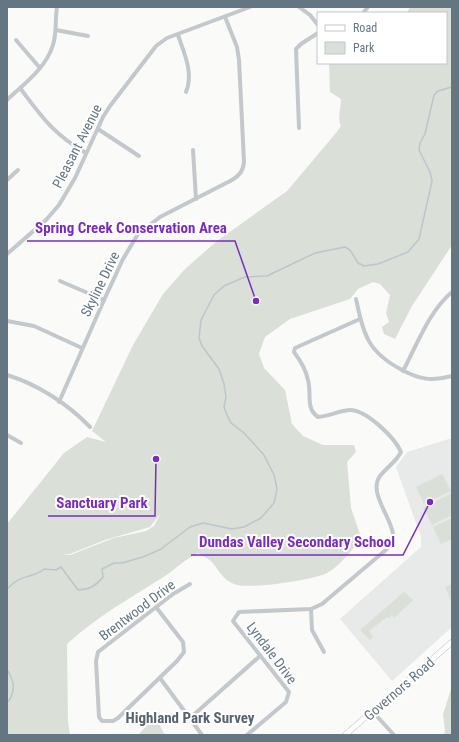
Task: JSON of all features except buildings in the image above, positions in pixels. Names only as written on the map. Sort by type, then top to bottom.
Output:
[{"type":"main road","name":"Governors Road","points":[[345,735],[452,642]]},
{"type":"street","points":[[7,100],[40,68],[53,45],[56,30],[57,7]]},
{"type":"street","name":"Pleasant Avenue","points":[[7,254],[46,220],[59,205],[69,191],[103,117],[120,92],[156,46],[167,38],[250,7]]},
{"type":"street","points":[[299,7],[307,12],[317,24]]},
{"type":"street","points":[[307,12],[309,7]]},
{"type":"street","name":"Skyline Drive","points":[[59,402],[123,259],[138,234],[160,217],[240,175],[243,169],[244,162],[239,60],[237,48],[225,17]]},
{"type":"street","points":[[56,30],[88,36]]},
{"type":"street","points":[[299,128],[296,49],[317,34]]},
{"type":"street","points":[[178,35],[190,83],[186,92]]},
{"type":"street","points":[[16,40],[40,68]]},
{"type":"street","points":[[20,88],[56,133],[86,153]]},
{"type":"street","points":[[98,129],[139,156]]},
{"type":"street","points":[[193,150],[196,198]]},
{"type":"street","points":[[7,180],[18,170]]},
{"type":"street","points":[[60,281],[104,300]]},
{"type":"street","points":[[404,371],[427,325],[441,303],[452,292]]},
{"type":"street","points":[[356,299],[360,319],[366,336],[375,352],[388,363],[412,377],[426,380],[452,376]]},
{"type":"street","points":[[324,652],[312,630],[311,609],[322,604],[387,549],[393,534],[377,487],[380,476],[398,458],[401,452],[398,446],[376,423],[361,412],[349,410],[318,417],[312,413],[310,408],[308,378],[294,352],[295,348],[360,319]]},
{"type":"street","points":[[7,321],[34,326],[82,348]]},
{"type":"street","points":[[7,375],[34,386],[59,402],[90,427]]},
{"type":"street","points":[[7,435],[21,443]]},
{"type":"street","name":"Brentwood Drive","points":[[160,678],[118,718],[112,721],[102,721],[99,716],[96,661],[98,652],[156,607],[190,584]]},
{"type":"street","points":[[156,607],[183,642],[184,647],[184,652],[160,678],[202,735]]},
{"type":"street","name":"Lyndale Drive","points":[[247,735],[286,702],[289,697],[287,688],[233,621],[235,616],[239,612],[311,609]]},
{"type":"street","points":[[190,718],[260,656]]},
{"type":"street","points":[[373,712],[394,735]]},
{"type":"shaded area","points":[[452,438],[452,627],[392,681],[340,619],[421,547],[421,537],[396,467],[407,452]]},
{"type":"green space","points":[[410,7],[452,7],[452,245],[412,306],[395,339],[384,334],[382,327],[389,322],[386,313],[390,295],[380,284],[373,282],[358,289],[350,299],[290,319],[265,337],[259,354],[264,368],[285,390],[292,424],[303,436],[323,445],[354,445],[356,452],[347,462],[351,508],[361,537],[345,558],[325,574],[279,584],[241,586],[234,584],[224,577],[211,561],[198,553],[193,555],[165,576],[102,616],[67,644],[68,722],[70,735],[7,735],[7,524],[64,453],[87,437],[106,442],[92,431],[133,345],[163,294],[185,269],[217,241],[287,191],[336,133],[341,126],[339,116],[341,99],[330,92],[329,64],[447,64],[447,12],[408,12]],"holes":[[[161,513],[154,526],[146,531],[114,538],[70,555],[62,554],[70,554],[105,540],[150,527]]]},
{"type":"green space","points":[[442,474],[451,491],[424,504],[416,487]]},
{"type":"green space","points":[[452,493],[452,515],[432,525],[423,508]]},
{"type":"green space","points":[[452,518],[452,539],[441,544],[433,527]]},
{"type":"green space","points":[[452,584],[452,603],[445,587]]},
{"type":"green space","points":[[404,592],[413,600],[394,618],[392,615],[389,618],[387,617],[369,631],[373,637],[370,640],[360,630]]},
{"type":"green space","points":[[452,686],[452,735],[444,735],[443,714]]},
{"type":"green space","points":[[155,717],[165,735],[138,735]]},
{"type":"waterway","points":[[7,589],[22,578],[36,574],[44,569],[56,570],[61,567],[78,590],[89,588],[95,585],[103,577],[102,569],[114,563],[122,563],[143,557],[161,549],[190,527],[203,523],[232,529],[244,527],[261,518],[274,503],[277,489],[274,475],[264,455],[244,433],[231,423],[227,415],[224,407],[226,397],[224,384],[219,369],[202,346],[199,338],[201,320],[214,295],[224,286],[245,277],[267,276],[315,253],[345,247],[350,250],[358,263],[364,266],[378,264],[408,252],[419,239],[432,181],[430,172],[419,150],[420,143],[425,134],[434,95],[438,91],[452,87]]},
{"type":"waterway","points":[[7,669],[13,681],[13,692],[9,701],[7,700]]},
{"type":"place","name":"Spring Creek Conservation Area","points":[[256,301]]},
{"type":"place","name":"Sanctuary Park","points":[[156,459]]},
{"type":"place","name":"Dundas Valley Secondary School","points":[[430,502]]},
{"type":"district","name":"Highland Park Survey","points":[[190,718]]}]
